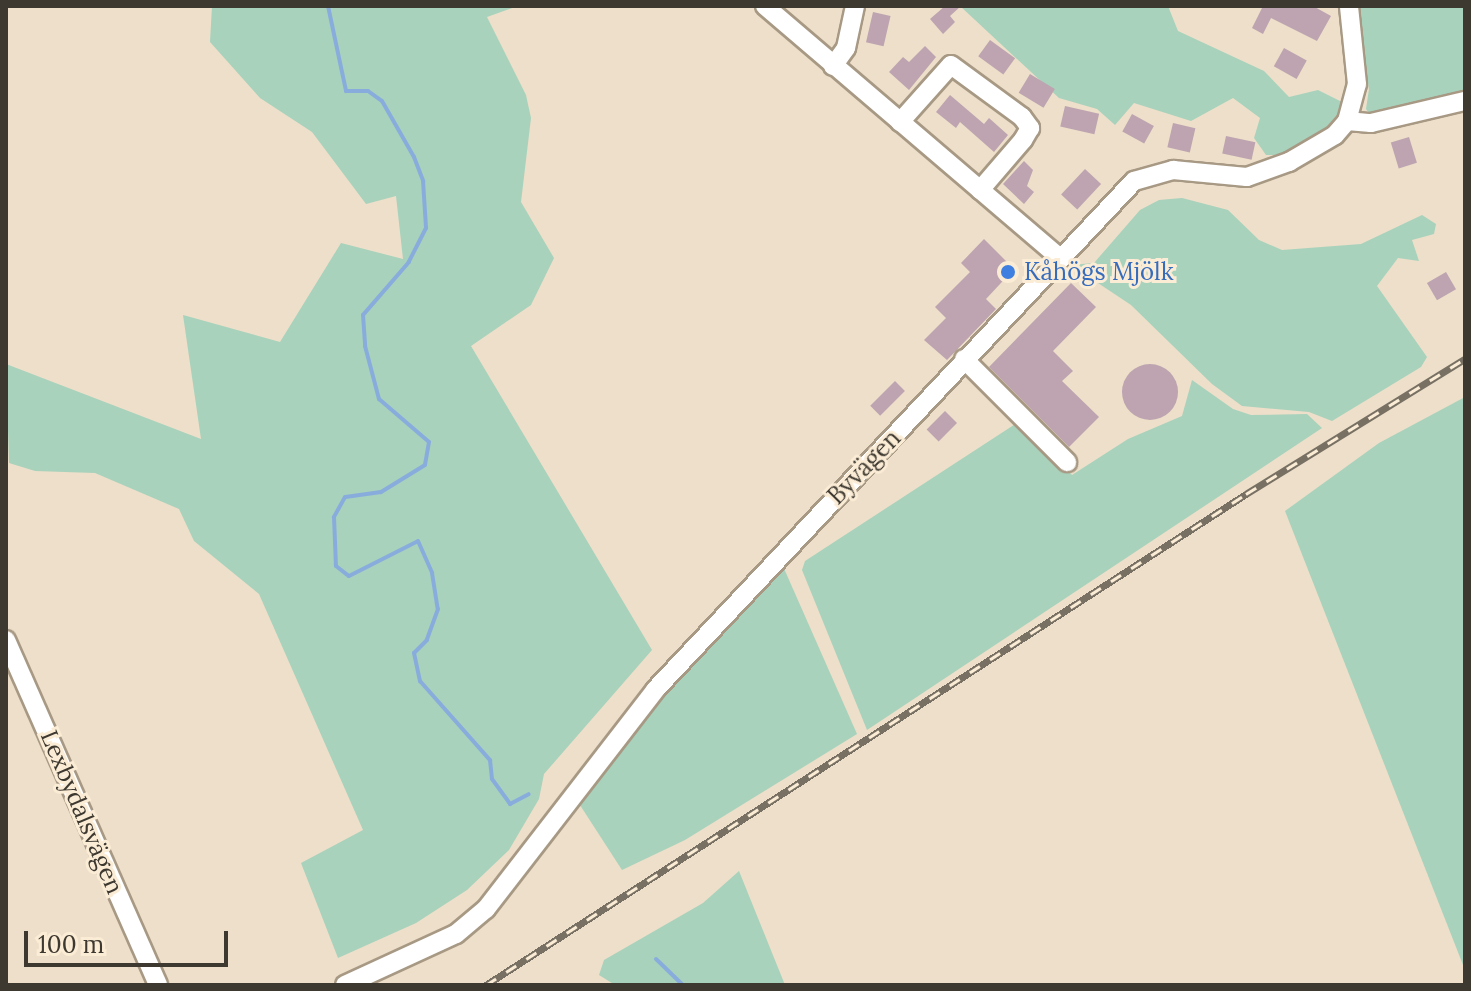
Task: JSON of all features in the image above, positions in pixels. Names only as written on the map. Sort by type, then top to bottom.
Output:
[{"type":"street","points":[[765,6],[1059,257]]},
{"type":"street","points":[[833,66],[846,48],[855,6]]},
{"type":"street","points":[[1349,6],[1357,84],[1347,121],[1371,123],[1465,101]]},
{"type":"street","points":[[900,122],[951,65],[1022,117],[1030,128],[980,190]]},
{"type":"street","name":"Byvägen","points":[[345,985],[456,934],[486,909],[655,690],[1059,257],[1143,177],[1173,170],[1247,177],[1270,171],[1317,147],[1347,121]]},
{"type":"street","points":[[964,359],[1067,462]]},
{"type":"street","name":"Lexbydalsvägen","points":[[8,647],[158,985]]},
{"type":"green space","points":[[212,6],[518,6],[487,17],[526,95],[531,118],[521,202],[554,258],[531,305],[471,346],[652,650],[544,774],[539,799],[509,850],[467,890],[416,923],[338,958],[301,863],[363,830],[259,594],[194,541],[179,509],[95,473],[35,471],[9,463],[6,364],[201,439],[183,315],[280,342],[341,243],[403,259],[396,196],[366,204],[312,132],[260,98],[210,42]]},
{"type":"green space","points":[[960,6],[1168,6],[1178,31],[1264,71],[1289,97],[1318,90],[1346,104],[1325,129],[1284,155],[1266,155],[1254,138],[1260,118],[1233,98],[1191,121],[1134,103],[1115,125],[1097,109],[1059,98]]},
{"type":"green space","points":[[1355,6],[1464,6],[1465,97],[1371,116],[1366,109],[1369,89]]},
{"type":"green space","points":[[1182,198],[1228,210],[1259,240],[1282,250],[1361,244],[1422,215],[1436,224],[1434,234],[1412,240],[1419,261],[1398,258],[1377,286],[1427,357],[1421,367],[1332,421],[1309,412],[1242,406],[1212,384],[1131,305],[1071,265],[1094,263],[1140,210],[1159,200]]},
{"type":"green space","points":[[1192,380],[1233,409],[1251,415],[1307,414],[1322,428],[867,730],[802,570],[805,561],[1020,421],[1072,475],[1128,439],[1182,416]]},
{"type":"green space","points":[[1465,397],[1465,970],[1285,511],[1379,443]]},
{"type":"green space","points":[[782,564],[857,734],[685,840],[622,870],[578,802],[639,721]]},
{"type":"green space","points":[[739,871],[785,985],[615,985],[599,975],[604,960],[703,903]]},
{"type":"building","points":[[945,6],[961,6],[950,16],[955,22],[943,34],[930,19]]},
{"type":"building","points":[[1263,6],[1313,6],[1331,16],[1317,41],[1271,18],[1263,34],[1252,28]]},
{"type":"building","points":[[873,12],[891,16],[884,46],[866,42]]},
{"type":"building","points":[[990,40],[1015,58],[1003,74],[978,56]]},
{"type":"building","points":[[925,46],[936,57],[909,90],[889,72],[903,57],[909,62]]},
{"type":"building","points":[[1284,48],[1307,61],[1297,79],[1274,66]]},
{"type":"building","points":[[1030,74],[1055,89],[1044,108],[1019,93]]},
{"type":"building","points":[[950,95],[984,124],[989,118],[1008,135],[994,152],[960,122],[956,128],[936,112]]},
{"type":"building","points":[[1065,106],[1099,114],[1094,134],[1060,126]]},
{"type":"building","points":[[1132,114],[1154,126],[1144,144],[1122,131]]},
{"type":"building","points":[[1173,123],[1195,128],[1190,153],[1167,147]]},
{"type":"building","points":[[1226,136],[1255,142],[1252,160],[1222,154]]},
{"type":"building","points":[[1409,137],[1417,163],[1399,168],[1391,143]]},
{"type":"building","points":[[1024,161],[1033,170],[1027,186],[1034,192],[1024,204],[1003,184]]},
{"type":"building","points":[[1085,169],[1101,184],[1077,210],[1061,195]]},
{"type":"building","points":[[984,239],[1014,269],[986,299],[996,309],[947,360],[924,340],[946,318],[935,307],[970,272],[961,263]]},
{"type":"building","points":[[1446,272],[1456,289],[1437,300],[1427,283]]},
{"type":"building","points":[[1071,283],[1096,307],[1053,351],[1073,371],[1062,381],[1099,417],[1069,447],[989,367]]},
{"type":"building","points":[[1150,364],[1170,372],[1178,392],[1170,412],[1150,420],[1130,412],[1122,392],[1130,372]]},
{"type":"building","points":[[895,381],[905,391],[880,416],[870,406]]},
{"type":"building","points":[[945,411],[957,423],[939,441],[927,429]]},
{"type":"waterway","points":[[328,6],[346,91],[368,91],[382,101],[414,157],[423,181],[426,228],[409,262],[363,315],[365,346],[379,399],[429,442],[425,465],[381,492],[345,497],[334,517],[336,566],[349,576],[418,541],[432,573],[438,609],[427,640],[414,653],[420,681],[490,760],[492,779],[510,804],[529,794]]},
{"type":"waterway","points":[[656,959],[683,985]]},
{"type":"railway","points":[[486,985],[1246,494],[1465,359]]},
{"type":"place","name":"Kåhögs Mjölk","points":[[1008,272]]}]
